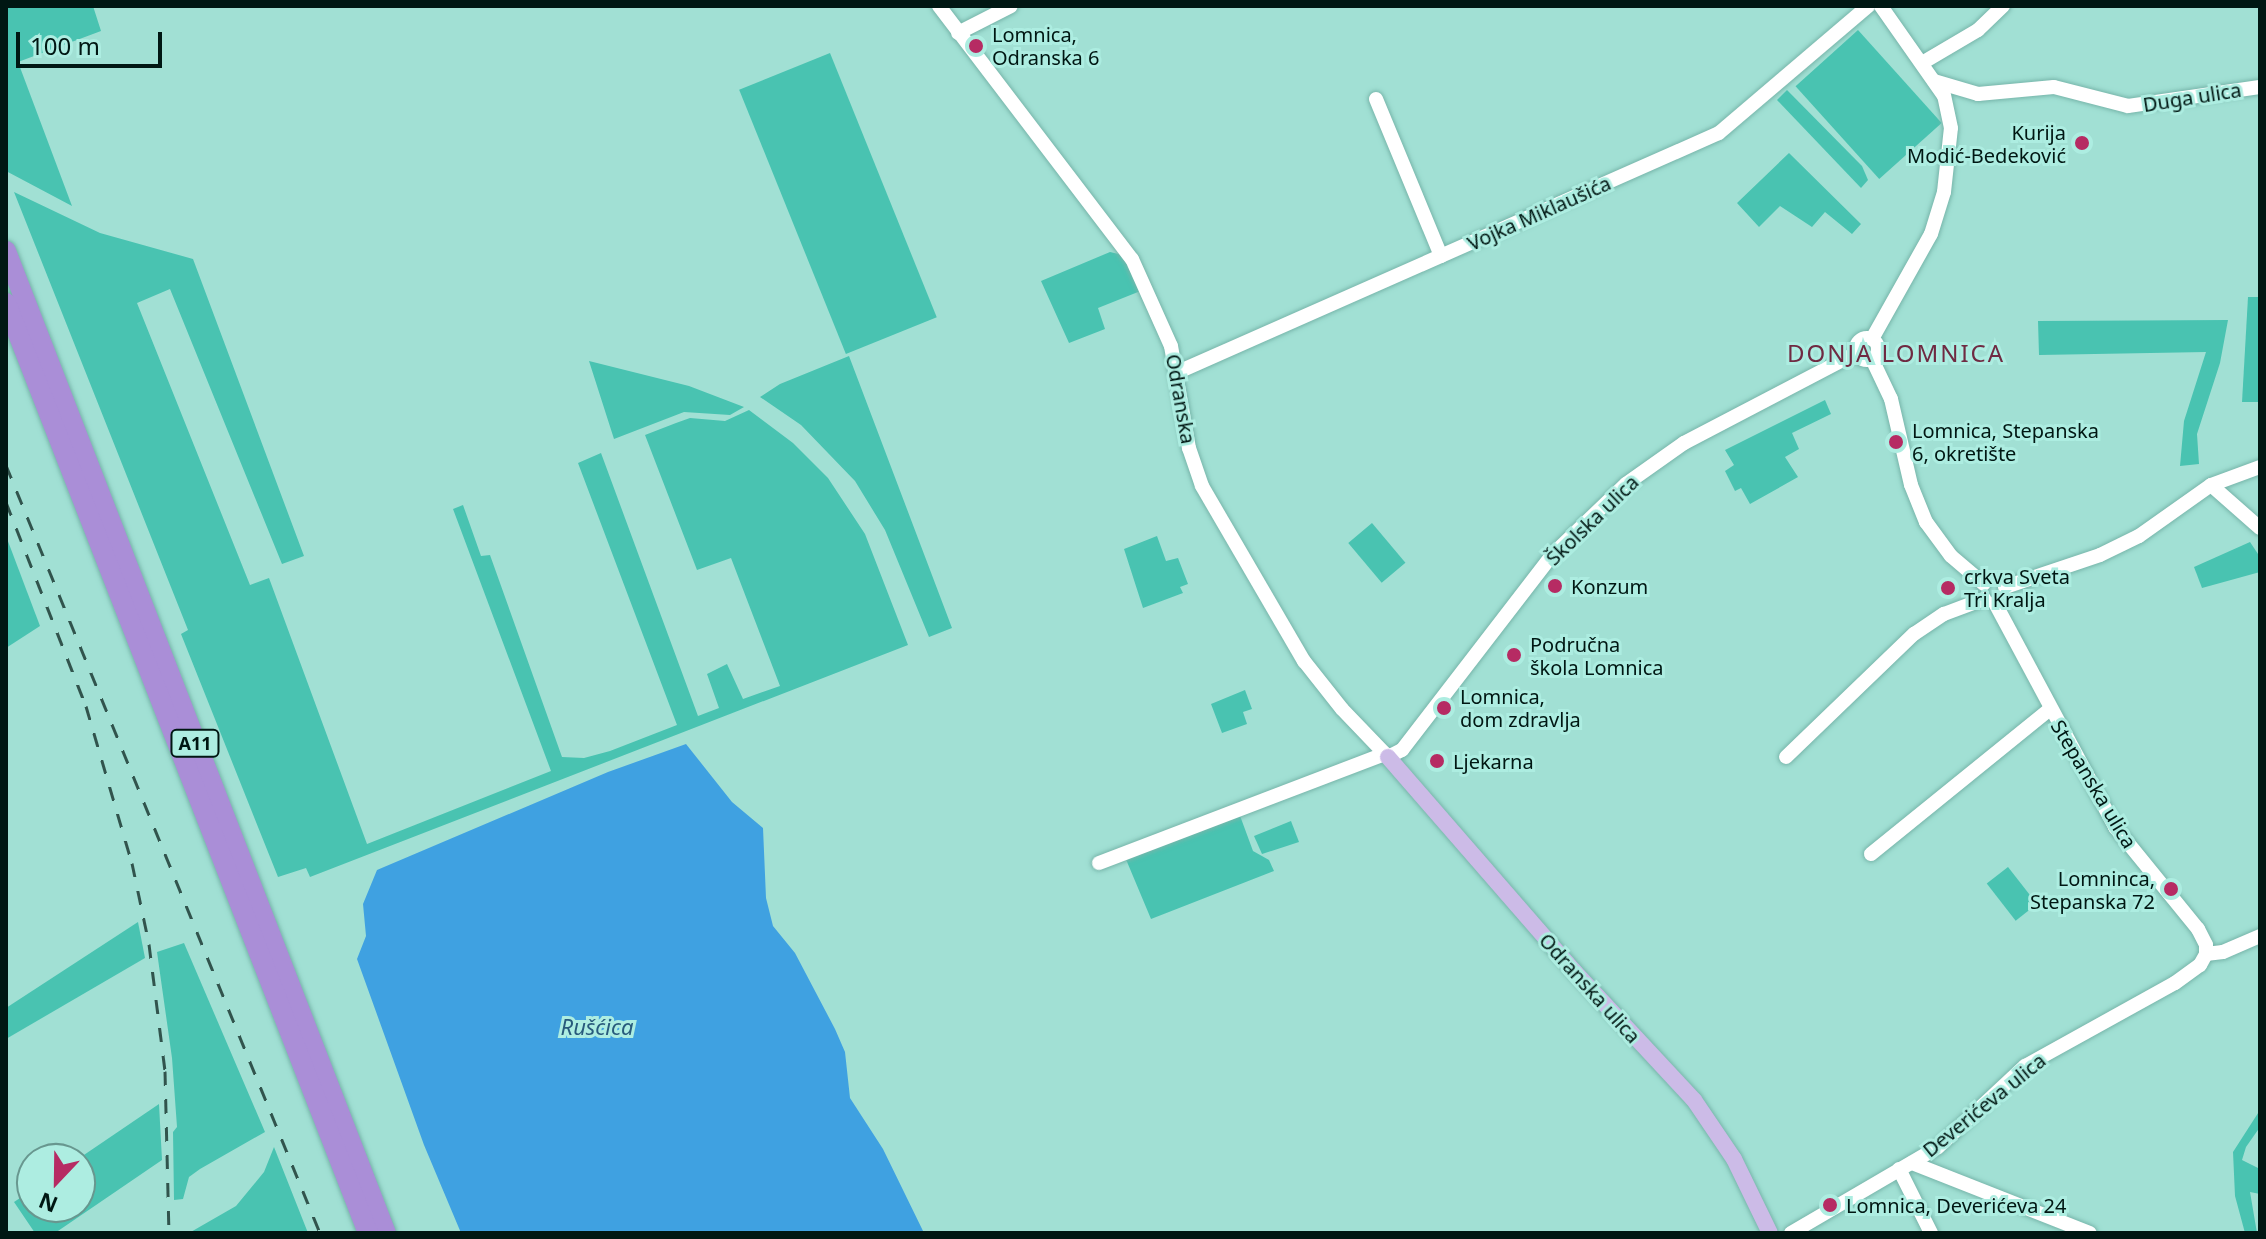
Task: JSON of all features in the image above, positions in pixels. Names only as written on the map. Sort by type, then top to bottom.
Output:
[{"type":"highway","name":"A11","points":[[6,251],[386,1233]]},
{"type":"highway","name":"A11","points":[[6,303],[368,1233]]},
{"type":"main road","name":"Odranska ulica","points":[[1386,756],[1574,971],[1694,1100],[1734,1159],[1770,1233]]},
{"type":"street","name":"Odranska","points":[[939,6],[1124,246],[1163,325],[1178,372],[1189,448],[1206,495],[1304,661],[1386,756]]},
{"type":"street","points":[[958,33],[1011,6]]},
{"type":"street","points":[[1922,63],[1978,30],[2003,6]]},
{"type":"street","points":[[1863,12],[1885,11],[1934,81]]},
{"type":"street","name":"Vojka Miklaušića","points":[[1178,372],[1719,133],[1863,12]]},
{"type":"street","name":"Duga ulica","points":[[1934,81],[1978,94],[2054,87],[2108,104],[2128,106],[2260,87]]},
{"type":"street","name":"Školska ulica","points":[[1872,339],[1926,244],[1942,200],[1950,118],[1944,96],[1934,81]]},
{"type":"street","points":[[1376,99],[1441,256]]},
{"type":"street","name":"Školska ulica","points":[[1386,756],[1402,750],[1553,554],[1626,484],[1684,443],[1856,353],[1861,339],[1872,339]]},
{"type":"street","name":"Školska ulica","points":[[1872,339],[1878,349],[1872,359]]},
{"type":"street","points":[[1856,353],[1865,360],[1872,359],[1891,399],[1911,485],[1926,522],[1951,556],[1987,595]]},
{"type":"street","points":[[2005,587],[2100,555],[2125,543],[2211,485],[2260,467]]},
{"type":"street","points":[[2211,485],[2260,528]]},
{"type":"street","points":[[1987,595],[1994,579],[2005,587]]},
{"type":"street","points":[[1786,757],[1914,634],[1944,614],[1987,595],[2005,596],[2005,587]]},
{"type":"street","name":"Stepanska ulica","points":[[1987,595],[2115,827],[2198,929],[2205,940],[2206,954]]},
{"type":"street","points":[[1871,854],[2049,710]]},
{"type":"street","points":[[1099,863],[1386,756]]},
{"type":"street","name":"Deverićeva ulica","points":[[1791,1233],[1955,1134],[2025,1066],[2175,983],[2200,965],[2206,954],[2223,952],[2260,936]]},
{"type":"street","points":[[1905,1166],[1931,1233]]},
{"type":"street","points":[[1905,1166],[2090,1233]]},
{"type":"green space","points":[[6,6],[93,6],[101,31],[18,62],[72,206],[6,171]]},
{"type":"green space","points":[[1858,30],[1942,123],[1879,179],[1796,86]]},
{"type":"green space","points":[[830,53],[937,317],[846,354],[739,90]]},
{"type":"green space","points":[[1787,90],[1862,166],[1868,180],[1861,188],[1777,100]]},
{"type":"green space","points":[[1789,153],[1861,224],[1852,234],[1825,212],[1812,227],[1780,206],[1759,227],[1737,203]]},
{"type":"green space","points":[[14,192],[100,233],[193,259],[304,556],[282,564],[170,289],[137,303],[250,585],[269,578],[367,844],[551,771],[453,509],[463,505],[481,556],[490,555],[562,757],[584,758],[610,751],[677,725],[578,463],[601,453],[698,716],[719,708],[707,674],[727,664],[743,699],[780,686],[731,558],[697,570],[645,435],[676,423],[690,418],[725,421],[749,410],[793,443],[828,478],[865,534],[908,645],[310,877],[306,868],[278,877],[181,634],[188,630]]},
{"type":"green space","points":[[1110,252],[1123,255],[1143,290],[1098,308],[1105,329],[1069,343],[1041,281]]},
{"type":"green space","points":[[2248,297],[2260,297],[2260,402],[2242,402]]},
{"type":"green space","points":[[2228,320],[2220,363],[2197,434],[2199,464],[2180,466],[2184,421],[2206,352],[2039,355],[2038,321]]},
{"type":"green space","points":[[849,356],[952,628],[929,637],[885,530],[855,481],[801,425],[760,397],[780,384]]},
{"type":"green space","points":[[589,361],[689,386],[744,407],[730,415],[684,412],[614,439]]},
{"type":"green space","points":[[1825,400],[1831,414],[1792,433],[1799,449],[1785,457],[1798,477],[1750,504],[1741,488],[1735,491],[1725,471],[1734,465],[1725,450]]},
{"type":"green space","points":[[1372,523],[1405,563],[1382,583],[1348,543]]},
{"type":"green space","points":[[6,536],[40,626],[6,648]]},
{"type":"green space","points":[[1157,536],[1166,561],[1178,558],[1188,584],[1180,587],[1183,593],[1143,608],[1124,549]]},
{"type":"green space","points":[[2250,542],[2260,557],[2260,572],[2202,588],[2194,567]]},
{"type":"green space","points":[[1245,690],[1252,709],[1243,712],[1247,724],[1222,733],[1211,704]]},
{"type":"green space","points":[[1239,813],[1253,851],[1269,860],[1274,871],[1151,919],[1125,857]]},
{"type":"green space","points":[[1291,821],[1299,842],[1262,854],[1254,836]]},
{"type":"green space","points":[[2008,867],[2037,904],[2016,921],[1987,884]]},
{"type":"green space","points":[[138,922],[145,958],[6,1039],[6,1008]]},
{"type":"green space","points":[[184,943],[265,1132],[189,1177],[183,1199],[174,1200],[173,1132],[177,1127],[172,1058],[157,952]]},
{"type":"green space","points":[[159,1104],[162,1160],[96,1205],[96,1147]]},
{"type":"green space","points":[[2260,1110],[2260,1127],[2246,1147],[2242,1160],[2260,1169],[2260,1194],[2250,1192],[2257,1233],[2245,1233],[2235,1196],[2233,1152]]},
{"type":"green space","points":[[274,1147],[308,1233],[189,1233],[236,1206],[264,1172]]},
{"type":"green space","points":[[28,1223],[70,1223],[55,1233],[35,1233]]},
{"type":"water","name":"Rušćica","points":[[686,744],[732,802],[763,828],[766,898],[773,926],[795,953],[835,1029],[845,1052],[850,1098],[883,1149],[924,1233],[461,1233],[424,1145],[357,959],[366,936],[363,904],[377,870],[608,772]]},
{"type":"railway","points":[[6,465],[320,1233]]},
{"type":"railway","points":[[6,502],[86,706],[132,863],[149,944],[165,1071],[169,1233]]},
{"type":"place","name":"Lomnica, Odranska 6","points":[[976,46]]},
{"type":"place","name":"Kurija Modić-Bedeković","points":[[2082,143]]},
{"type":"place","name":"Lomnica, Stepanska 6, okretište","points":[[1896,442]]},
{"type":"place","name":"Konzum","points":[[1555,586]]},
{"type":"place","name":"crkva Sveta Tri Kralja","points":[[1948,588]]},
{"type":"place","name":"Područna škola Lomnica","points":[[1514,655]]},
{"type":"place","name":"Lomnica, dom zdravlja","points":[[1444,708]]},
{"type":"place","name":"Ljekarna","points":[[1437,761]]},
{"type":"place","name":"Lomninca, Stepanska 72","points":[[2171,889]]},
{"type":"place","name":"Lomnica, Deverićeva 24","points":[[1830,1205]]},
{"type":"district","name":"DONJA LOMNICA","points":[[1896,353]]}]
